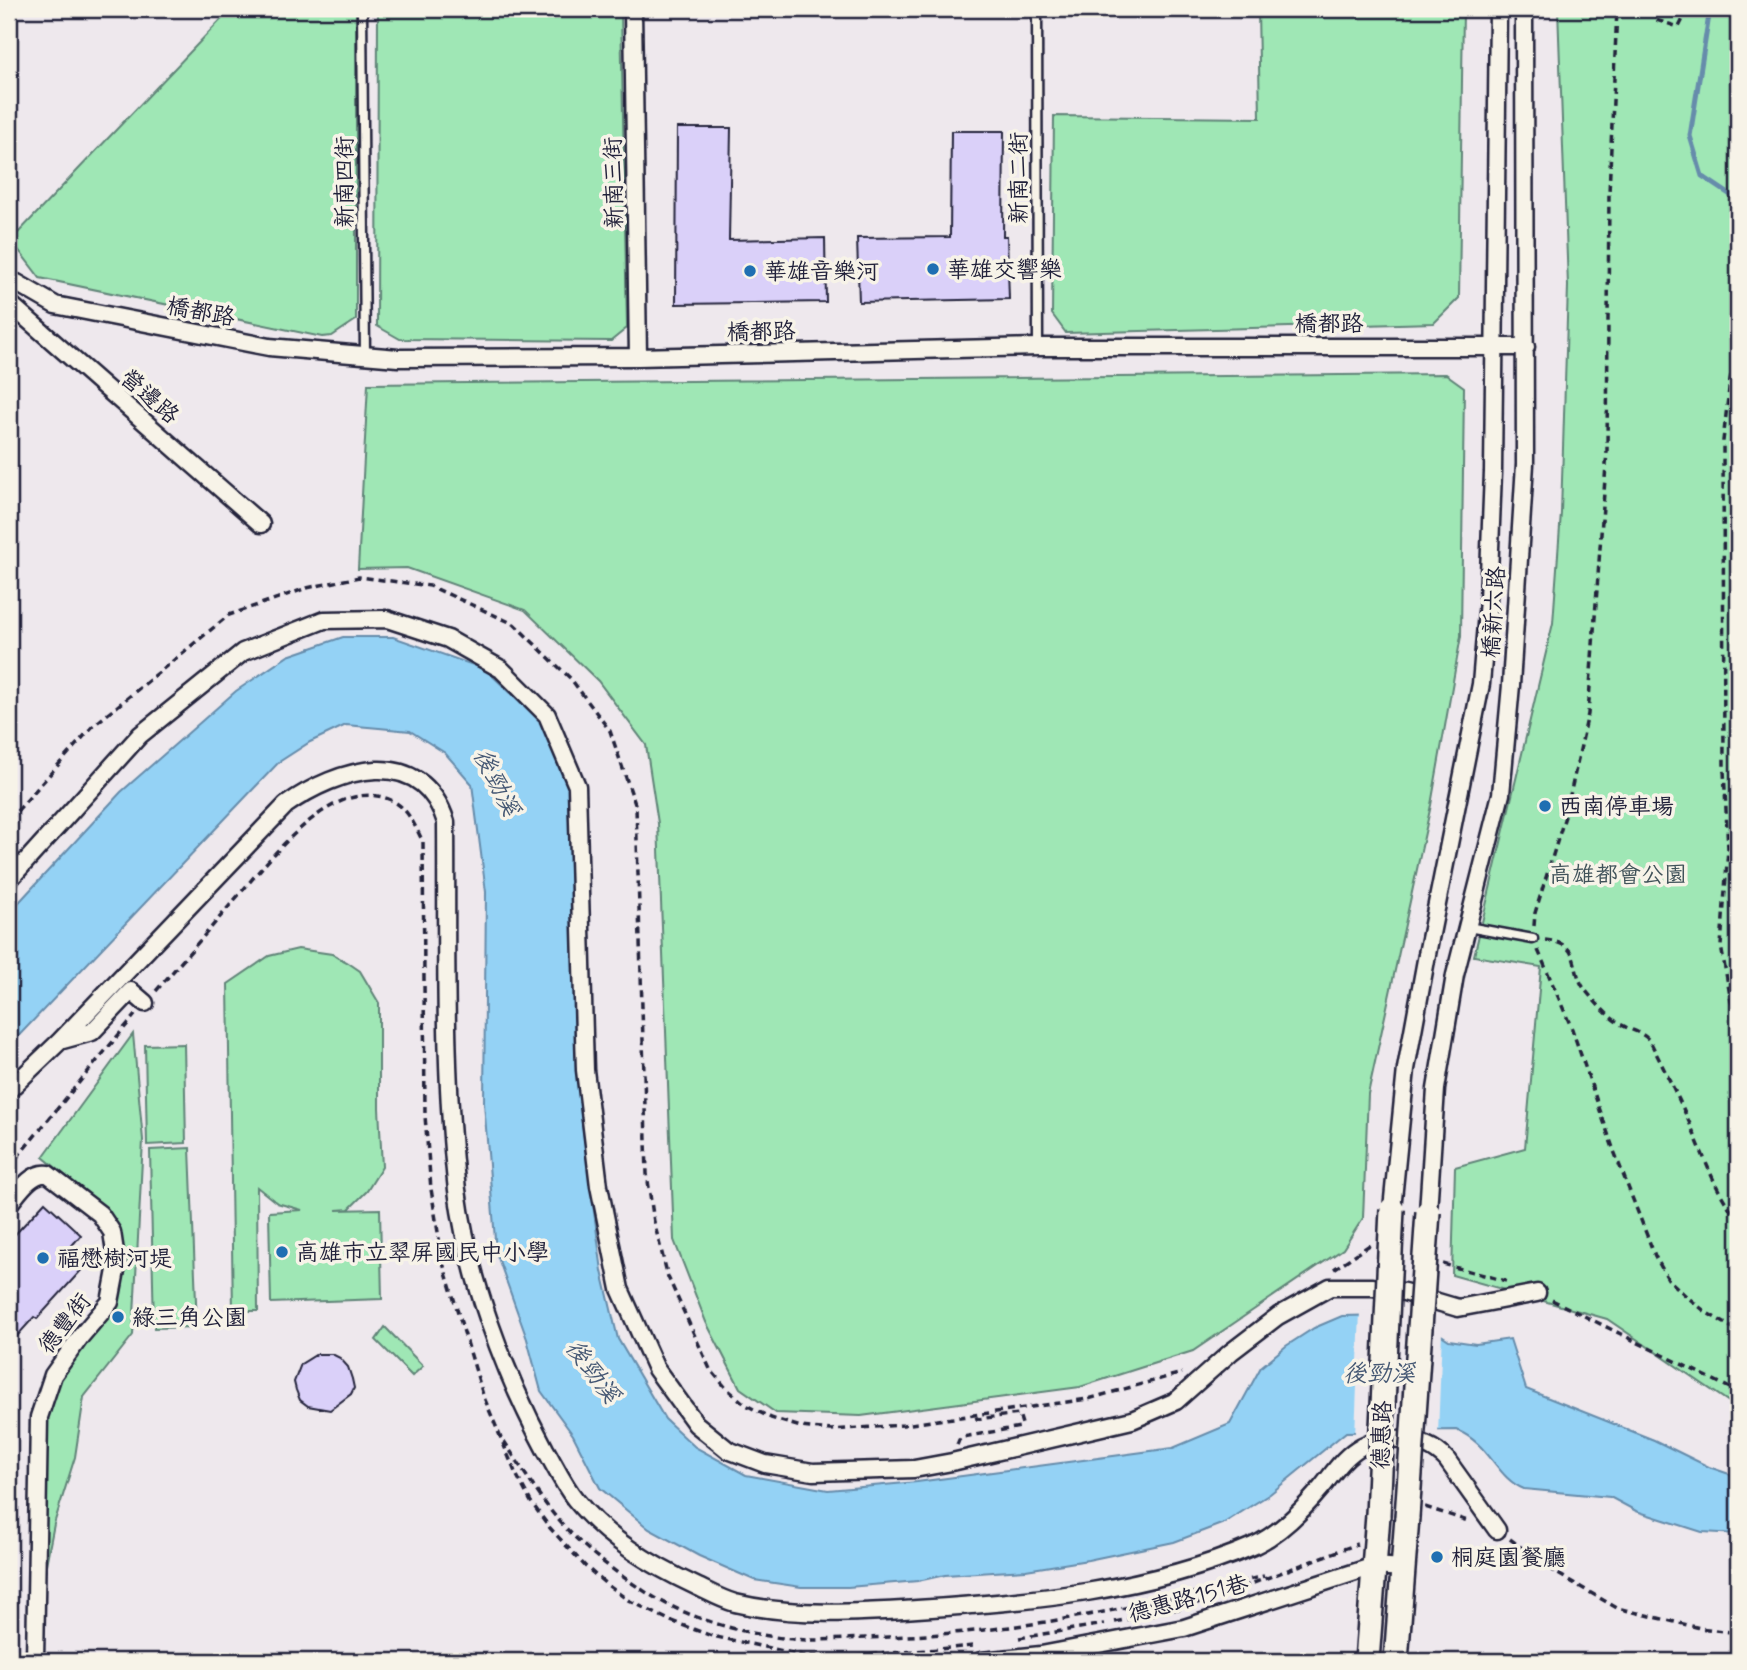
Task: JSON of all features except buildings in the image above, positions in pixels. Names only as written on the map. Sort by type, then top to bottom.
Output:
[{"type":"street","name":"新南三街","points":[[633,9],[638,357]]},
{"type":"street","name":"橋新六路","points":[[1392,1209],[1406,1069],[1481,684],[1490,549],[1498,9]]},
{"type":"street","name":"橋新六路","points":[[1428,1212],[1436,1089],[1455,975],[1501,793],[1511,685],[1523,502],[1526,347],[1524,9]]},
{"type":"street","name":"橋都路","points":[[9,281],[55,305],[269,347],[398,358],[638,357],[1038,347],[1526,347]]},
{"type":"street","name":"營邊路","points":[[9,303],[261,524]]},
{"type":"street","points":[[9,880],[140,735],[243,652],[324,620],[387,619],[448,639],[500,669],[547,715],[577,786],[585,1070],[599,1186],[620,1290],[656,1369],[696,1424],[728,1450],[765,1464],[813,1472],[914,1469],[1132,1420],[1176,1401],[1278,1315],[1330,1287],[1371,1287],[1404,1292],[1458,1308],[1537,1293]]},
{"type":"street","points":[[9,1090],[60,1041],[286,805],[306,791],[343,775],[375,769],[400,772],[421,783],[429,791],[441,807],[446,822],[448,1050],[457,1190],[477,1277],[502,1356],[531,1423],[561,1477],[586,1511],[634,1553],[668,1573],[730,1602],[764,1609],[901,1610],[974,1605],[1109,1587],[1180,1571],[1224,1558],[1258,1544],[1285,1526],[1343,1460],[1361,1446],[1390,1440],[1421,1443],[1438,1450],[1497,1530]]},
{"type":"street","points":[[60,1041],[92,1032],[131,991],[145,1003]]},
{"type":"street","name":"德豐街","points":[[9,1204],[34,1176],[40,1173],[48,1174],[100,1214],[112,1232],[117,1265],[110,1302],[53,1375],[39,1417],[35,1661]]},
{"type":"street","name":"德惠路","points":[[1367,1661],[1377,1527],[1392,1209]]},
{"type":"street","name":"德惠路","points":[[1396,1661],[1403,1568],[1415,1512],[1428,1212]]},
{"type":"street","name":"德惠路151巷","points":[[979,1653],[1041,1654],[1185,1628],[1374,1566],[1403,1568]]},
{"type":"lane","name":"新南四街","points":[[362,9],[365,355]]},
{"type":"lane","name":"新南二街","points":[[1037,9],[1038,347]]},
{"type":"lane","points":[[1468,927],[1533,939]]},
{"type":"path","points":[[1617,9],[1609,193],[1607,451],[1588,714],[1566,813],[1535,913],[1533,939],[1572,1029],[1614,1151],[1655,1256],[1668,1279],[1686,1296],[1707,1313],[1738,1331]]},
{"type":"path","points":[[1653,9],[1656,20],[1679,27],[1688,9]]},
{"type":"path","points":[[1738,340],[1723,441],[1724,770],[1728,849],[1721,946],[1731,1001],[1738,1017]]},
{"type":"path","points":[[9,820],[93,726],[229,615],[307,588],[359,577],[430,586],[514,624],[571,679],[610,731],[636,807],[647,1174],[654,1222],[668,1277],[710,1369],[726,1388],[746,1405],[771,1418],[801,1427],[831,1430],[903,1425],[1088,1399],[1189,1371]]},
{"type":"path","points":[[9,1167],[145,1003],[287,840],[336,804],[358,795],[390,799],[402,807],[423,842],[425,1116],[430,1189],[443,1263],[497,1430],[531,1502],[550,1528],[586,1567],[628,1600],[671,1621],[712,1636],[802,1655],[846,1657],[979,1653]]},
{"type":"path","points":[[1533,939],[1560,942],[1567,946],[1584,989],[1620,1025],[1644,1035],[1650,1041],[1691,1128],[1710,1176],[1738,1219]]},
{"type":"path","points":[[1326,1276],[1368,1244]]},
{"type":"path","points":[[1441,1264],[1508,1281]]},
{"type":"path","points":[[1537,1293],[1738,1392]]},
{"type":"path","points":[[952,1462],[959,1440],[963,1437],[1020,1427],[1022,1424],[1018,1414],[977,1419],[976,1415]]},
{"type":"path","points":[[497,1430],[551,1511],[582,1545],[615,1571],[654,1597],[695,1616],[755,1633],[807,1640],[981,1632],[1052,1623],[1157,1603],[1285,1571]]},
{"type":"path","points":[[1415,1512],[1497,1530],[1553,1571],[1616,1608],[1700,1628],[1738,1633]]},
{"type":"path","points":[[1017,1639],[1182,1608],[1285,1571],[1377,1527]]},
{"type":"green space","points":[[231,9],[356,9],[356,320],[332,336],[322,337],[40,278],[14,244],[16,235]]},
{"type":"green space","points":[[378,9],[621,9],[627,328],[611,341],[400,339],[377,326]]},
{"type":"green space","points":[[1258,9],[1463,9],[1459,298],[1434,323],[1066,333],[1052,314],[1054,116],[1260,118]]},
{"type":"green space","name":"高雄都會公園","points":[[1558,9],[1738,9],[1738,1408],[1607,1319],[1452,1275],[1455,1167],[1525,1148],[1541,967],[1474,956],[1553,623],[1561,513],[1568,286]]},
{"type":"green space","points":[[1446,374],[1464,387],[1461,636],[1431,805],[1368,1094],[1363,1218],[1343,1249],[1193,1351],[1080,1387],[861,1416],[776,1413],[740,1388],[706,1322],[674,1240],[658,823],[646,745],[598,681],[525,610],[407,568],[358,569],[368,384]]},
{"type":"green space","points":[[298,949],[332,954],[347,962],[360,971],[379,1003],[382,1167],[367,1191],[349,1209],[336,1210],[380,1209],[382,1299],[271,1303],[269,1212],[302,1210],[277,1203],[257,1187],[258,1311],[233,1311],[228,984],[269,956]]},
{"type":"green space","name":"綠三角公園","points":[[133,1034],[143,1140],[133,1335],[84,1397],[75,1457],[54,1524],[40,1595],[39,1417],[58,1375],[115,1299],[119,1232],[108,1211],[43,1157]]},
{"type":"green space","points":[[184,1044],[186,1143],[147,1145],[145,1045]]},
{"type":"green space","points":[[190,1148],[197,1327],[154,1328],[150,1150]]},
{"type":"green space","points":[[385,1327],[423,1366],[412,1376],[376,1340]]},
{"type":"water","name":"後勁溪","points":[[343,637],[393,637],[485,669],[547,727],[572,798],[581,1115],[602,1271],[618,1339],[665,1419],[695,1447],[746,1475],[828,1490],[917,1482],[1173,1448],[1230,1424],[1261,1367],[1314,1328],[1342,1316],[1386,1315],[1423,1323],[1449,1340],[1476,1344],[1510,1339],[1526,1389],[1738,1477],[1738,1534],[1702,1532],[1636,1511],[1610,1497],[1524,1489],[1506,1477],[1477,1443],[1456,1430],[1346,1432],[1270,1494],[1224,1523],[1174,1542],[1026,1570],[945,1575],[918,1581],[848,1587],[801,1587],[754,1580],[699,1556],[649,1529],[600,1488],[573,1435],[541,1391],[527,1339],[496,1252],[484,1103],[486,892],[472,784],[445,753],[410,731],[346,725],[310,742],[279,762],[9,1046],[9,913],[121,792],[236,691],[288,656]]},
{"type":"pier","points":[[1386,1311],[1424,1320],[1442,1331],[1438,1434],[1355,1435],[1360,1312]]},
{"type":"waterway","points":[[1710,9],[1690,136],[1702,176],[1738,200]]},
{"type":"place","name":"華雄交響樂","points":[[933,269]]},
{"type":"place","name":"華雄音樂河","points":[[750,271]]},
{"type":"place","name":"西南停車場","points":[[1545,806]]},
{"type":"place","name":"高雄市立翠屏國民中小學","points":[[282,1252]]},
{"type":"place","name":"福懋樹河堤","points":[[43,1258]]},
{"type":"place","name":"綠三角公園","points":[[118,1317]]},
{"type":"place","name":"桐庭園餐廳","points":[[1437,1557]]}]
